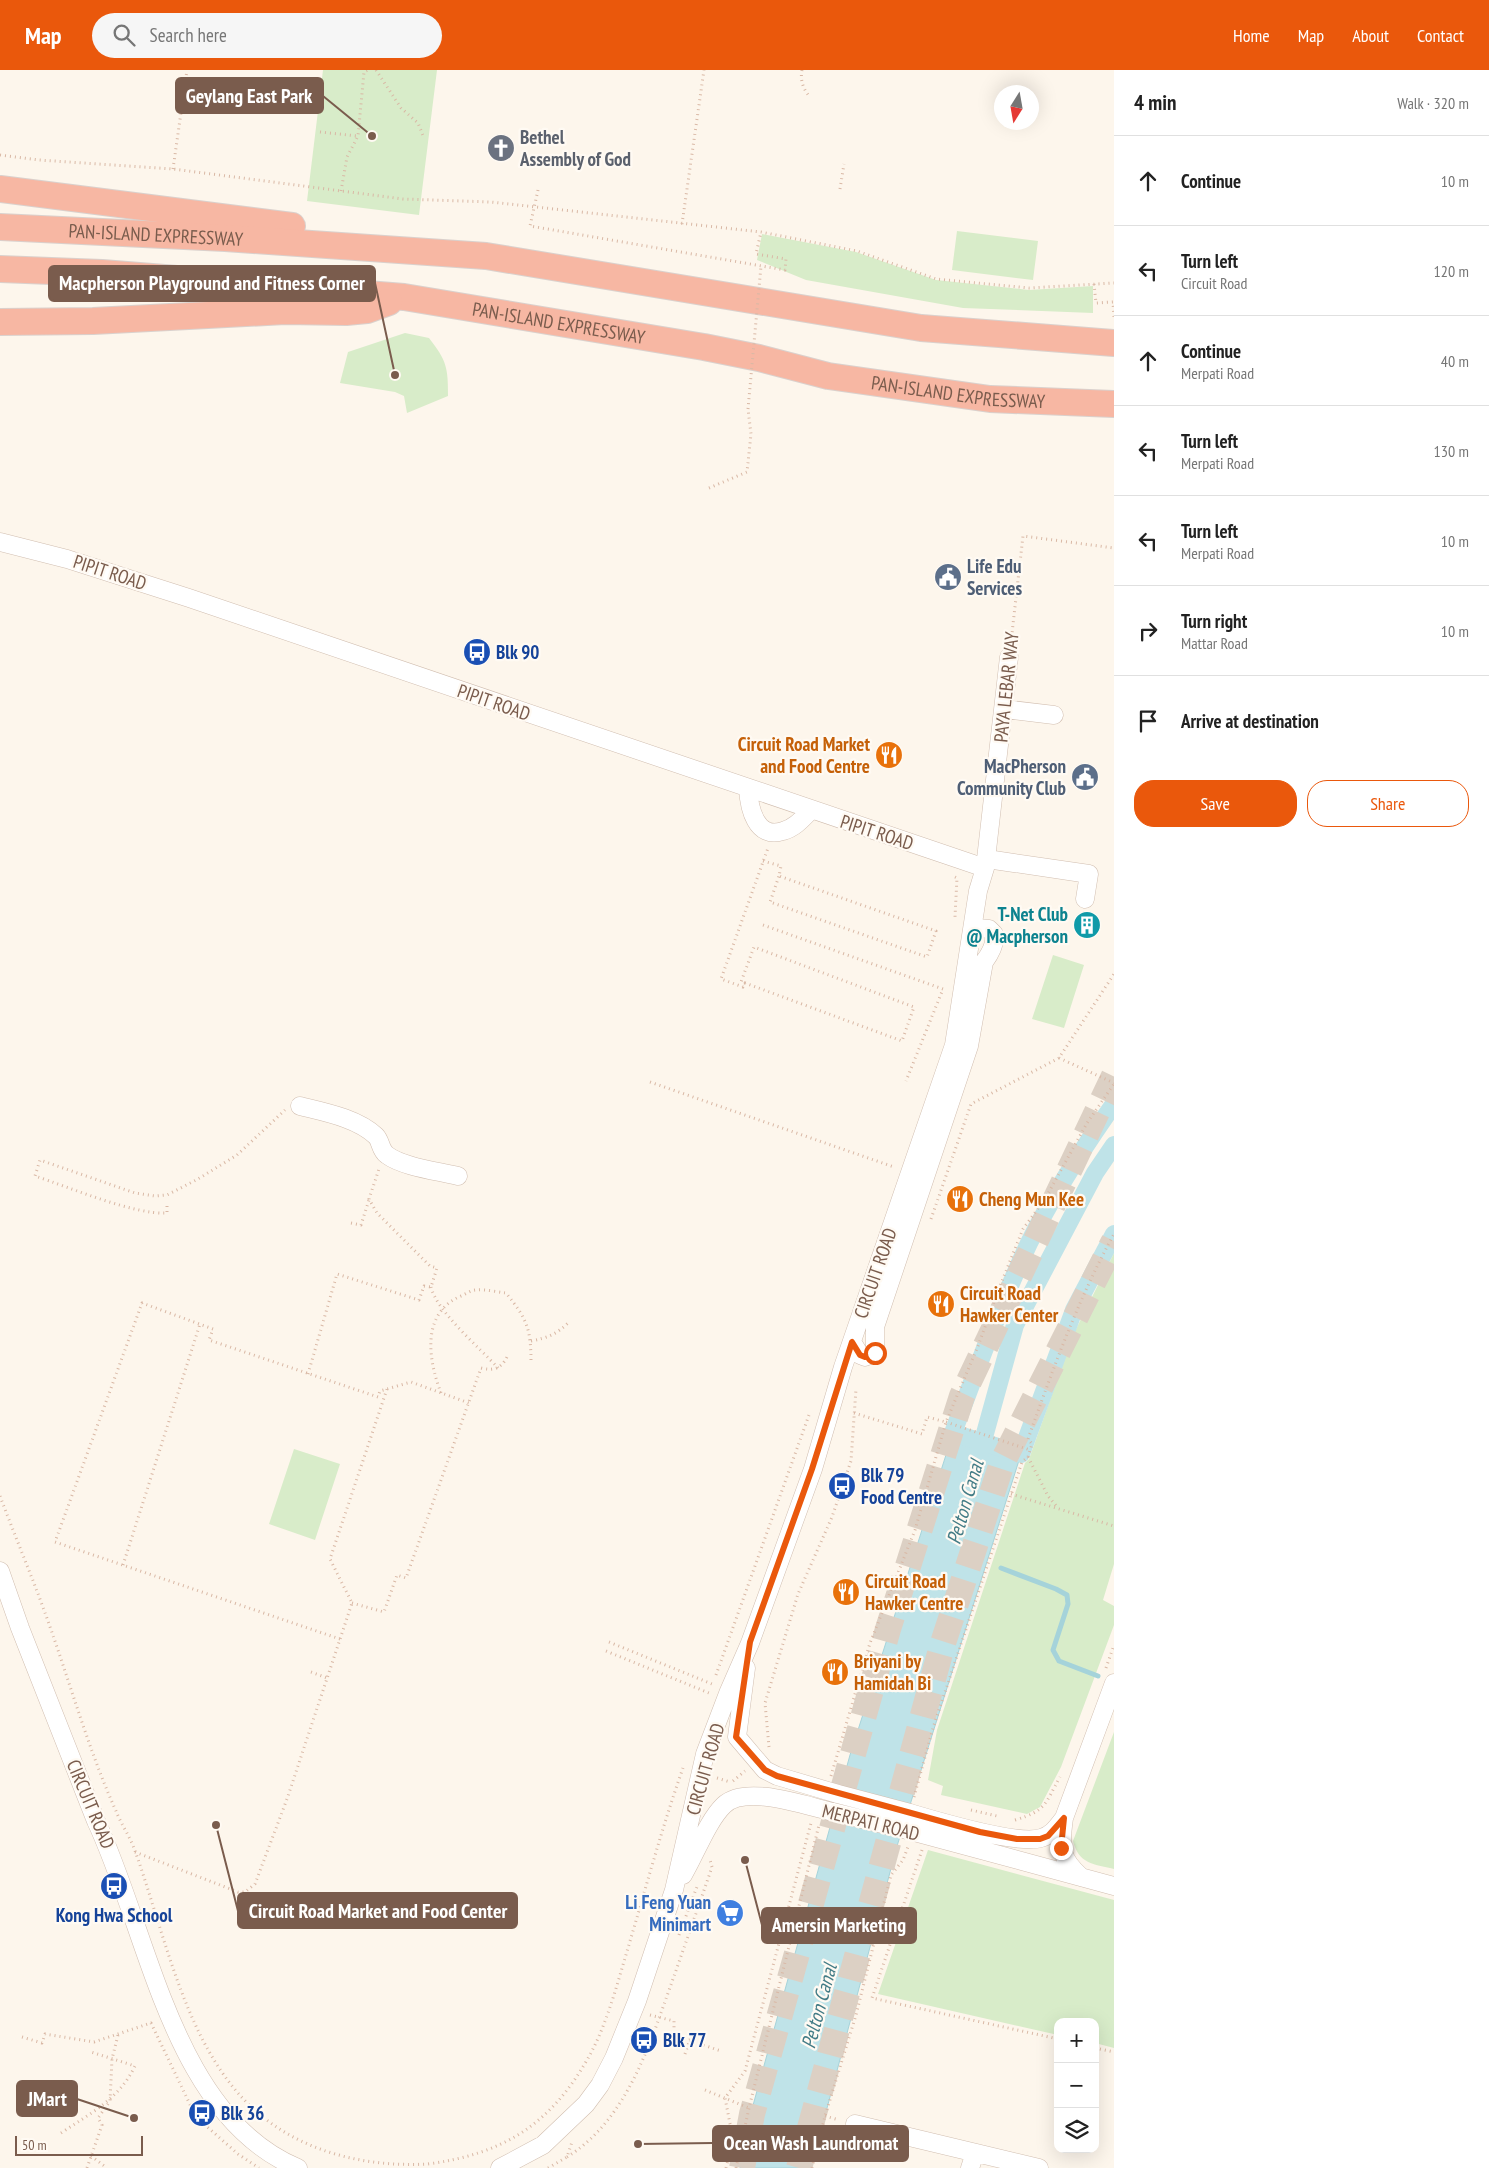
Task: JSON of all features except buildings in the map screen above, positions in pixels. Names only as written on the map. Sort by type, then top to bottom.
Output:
[{"type":"highway","points":[[0,189],[353,234],[486,256]]},
{"type":"highway","name":"PAN-ISLAND EXPRESSWAY","points":[[0,227],[225,238],[486,256],[921,328],[1114,343]]},
{"type":"highway","name":"PAN-ISLAND EXPRESSWAY","points":[[0,269],[102,273],[404,297],[704,347],[838,377],[990,399],[1114,404]]},
{"type":"highway","points":[[0,322],[93,320],[285,311],[346,312],[367,310],[404,297]]},
{"type":"street","name":"PIPIT ROAD","points":[[0,542],[67,559],[189,598],[811,810],[986,863],[1089,874],[1085,899]]},
{"type":"street","name":"PAYA LEBAR WAY","points":[[986,863],[1009,657]]},
{"type":"street","points":[[1004,709],[1054,715]]},
{"type":"street","points":[[748,788],[751,812],[756,823],[773,833],[784,831],[797,824],[811,810]]},
{"type":"street","name":"CIRCUIT ROAD","points":[[500,2168],[544,2146],[581,2109],[600,2085],[614,2058],[637,2001],[674,1890],[706,1754],[729,1691],[750,1642],[812,1469],[852,1342],[954,1045],[978,891],[986,863]]},
{"type":"street","points":[[852,1342],[860,1355],[865,1357],[875,1353],[875,1327],[969,1046],[984,962],[991,951],[995,938],[989,929],[978,928],[973,931]]},
{"type":"street","points":[[300,1106],[323,1111],[368,1130],[378,1137],[380,1147],[388,1156],[458,1176]]},
{"type":"street","name":"CIRCUIT ROAD","points":[[0,1571],[20,1628],[92,1812],[111,1852],[168,2010],[186,2052],[219,2106],[245,2134],[282,2161],[298,2168]]},
{"type":"street","name":"MERPATI ROAD","points":[[750,1642],[736,1737],[765,1770],[777,1776],[838,1794],[911,1821],[1114,1886]]},
{"type":"street","points":[[1081,1877],[1068,1865],[1063,1856],[1061,1843],[1064,1818],[1108,1679]]},
{"type":"street","name":"MERPATI ROAD","points":[[674,1890],[694,1857],[706,1831],[724,1805],[734,1798],[762,1796],[826,1817],[911,1821],[1017,1839],[1040,1839],[1048,1836],[1064,1818]]},
{"type":"street","points":[[855,2124],[972,2161],[1039,2168]]},
{"type":"path","points":[[173,169],[188,70]]},
{"type":"path","points":[[341,191],[347,157],[358,136],[364,72],[368,70]]},
{"type":"path","points":[[376,70],[401,108],[418,123],[424,138]]},
{"type":"path","points":[[682,224],[704,70]]},
{"type":"path","points":[[802,70],[801,76],[804,91],[810,97]]},
{"type":"path","points":[[320,132],[358,136]]},
{"type":"path","points":[[0,156],[173,169],[403,199],[491,202],[761,232],[856,251],[936,279],[1029,288],[1114,283]]},
{"type":"path","points":[[840,190],[844,164]]},
{"type":"path","points":[[538,190],[530,226],[785,270],[786,259],[756,254],[761,232]]},
{"type":"path","points":[[709,488],[747,472],[751,434],[748,409],[761,266]]},
{"type":"path","points":[[1094,284],[1096,304],[1113,302],[1114,317]]},
{"type":"path","name":"PAYA LEBAR WAY","points":[[1009,657],[1024,536],[1114,548]]},
{"type":"path","points":[[745,983],[743,987],[721,979],[773,833]]},
{"type":"path","points":[[763,861],[781,866],[770,902],[927,957],[936,931],[779,876]]},
{"type":"path","points":[[949,875],[957,878],[955,924]]},
{"type":"path","points":[[763,925],[944,989],[906,1081]]},
{"type":"path","points":[[754,947],[914,1007],[902,1041],[745,983],[740,982],[754,947]]},
{"type":"path","points":[[928,1226],[972,1104],[1059,1058],[1114,974]]},
{"type":"path","points":[[945,1000],[947,990]]},
{"type":"path","points":[[831,1777],[870,1643],[915,1530],[946,1422],[978,1346],[1023,1229],[1045,1199],[1087,1123],[1114,1084],[1059,1058]]},
{"type":"path","points":[[650,1082],[899,1169]]},
{"type":"path","points":[[167,1206],[168,1213],[159,1214],[137,1209],[35,1176],[40,1160],[135,1192],[166,1196],[237,1155],[274,1122],[292,1102],[300,1106]]},
{"type":"path","points":[[352,1222],[361,1225],[385,1152]]},
{"type":"path","points":[[369,1199],[377,1213],[430,1266],[437,1268],[430,1287],[433,1295],[442,1308],[498,1368]]},
{"type":"path","points":[[812,2168],[825,2116],[856,2015],[891,1875],[903,1860],[911,1821],[913,1797],[934,1728],[1010,1494],[1022,1462],[1028,1457],[1032,1444],[1028,1439],[1053,1368],[1080,1303],[1114,1234]]},
{"type":"path","points":[[308,1374],[337,1274],[419,1300],[424,1286],[430,1287]]},
{"type":"path","points":[[442,1393],[431,1358],[431,1344],[436,1318],[442,1308],[454,1299],[475,1290],[506,1293],[522,1313],[531,1341],[531,1364]]},
{"type":"path","points":[[340,1639],[55,1542],[142,1304],[213,1329],[210,1340],[378,1397],[380,1391],[411,1382],[469,1403]]},
{"type":"path","points":[[531,1341],[547,1338],[559,1332],[568,1323]]},
{"type":"path","points":[[122,1564],[200,1324]]},
{"type":"path","points":[[352,1603],[384,1612],[397,1575],[406,1578],[481,1368],[491,1371],[502,1366],[507,1357]]},
{"type":"path","points":[[770,1752],[765,1703],[798,1594],[832,1517],[851,1461],[856,1388]]},
{"type":"path","points":[[135,1852],[238,1892],[251,1889],[260,1874],[352,1603],[330,1559],[387,1389]]},
{"type":"path","points":[[609,1642],[712,1684],[753,1576],[811,1409]]},
{"type":"path","points":[[854,1413],[922,1434],[927,1417],[1030,1450]]},
{"type":"path","points":[[1028,1457],[1048,1496],[1058,1509]]},
{"type":"path","points":[[1010,1494],[1114,1526]]},
{"type":"path","points":[[0,1496],[48,1621],[116,1812],[135,1852],[197,2028],[216,2063],[235,2090],[264,2119],[300,2144],[353,2161],[384,2166],[413,2166],[454,2160],[496,2148],[527,2130],[550,2112],[569,2090],[598,2041],[685,1761]]},
{"type":"path","points":[[1108,1679],[1114,1645]]},
{"type":"path","points":[[606,1651],[708,1695]]},
{"type":"path","points":[[311,1672],[327,1678]]},
{"type":"path","points":[[1014,1820],[1031,1816],[1043,1808],[1062,1773]]},
{"type":"path","points":[[967,1809],[1005,1818]]},
{"type":"path","points":[[736,2168],[749,2108],[826,1817]]},
{"type":"path","points":[[726,2168],[733,2139],[725,2098],[746,2071],[812,1820]]},
{"type":"path","points":[[923,1847],[872,1998],[1054,2038]]},
{"type":"path","points":[[567,2157],[581,2148],[605,2123],[634,2080],[659,2018],[712,1867],[709,1856]]},
{"type":"path","points":[[649,2015],[674,2021],[674,2035],[721,2051]]},
{"type":"path","points":[[22,2038],[42,2043],[45,2034],[94,2042],[151,2023]]},
{"type":"path","points":[[686,2054],[692,2031]]},
{"type":"path","points":[[110,2101],[112,2059],[118,2034]]},
{"type":"path","points":[[1099,2049],[1114,2052]]},
{"type":"path","points":[[87,2168],[102,2125],[98,2118],[129,2079],[136,2066],[91,2052]]},
{"type":"path","points":[[705,2090],[749,2108]]},
{"type":"path","points":[[62,2133],[110,2101]]},
{"type":"path","points":[[90,2156],[106,2168]]},
{"type":"green space","points":[[323,70],[437,70],[419,215],[307,201]]},
{"type":"green space","points":[[957,231],[1038,241],[1033,280],[952,270]]},
{"type":"green space","points":[[762,234],[856,252],[936,280],[1029,290],[1093,286],[1093,313],[963,308],[806,280],[757,260]]},
{"type":"green space","points":[[405,333],[429,338],[435,346],[443,359],[447,371],[448,396],[407,413],[404,396],[395,392],[340,383],[348,352]]},
{"type":"green space","points":[[1053,955],[1084,965],[1064,1028],[1032,1019]]},
{"type":"green space","points":[[1114,1253],[1114,1564],[1103,1600],[1114,1606],[1114,1625],[1061,1767],[1040,1807],[1027,1814],[941,1795],[943,1786],[928,1780],[937,1730],[1025,1463],[1029,1459],[1074,1333]]},
{"type":"green space","points":[[294,1449],[340,1464],[315,1540],[269,1524]]},
{"type":"green space","points":[[1114,1732],[1114,1869],[1093,1864],[1083,1859],[1073,1841]]},
{"type":"green space","points":[[928,1850],[1114,1900],[1114,2048],[1099,2044],[1099,2018],[1054,2018],[1054,2034],[878,1994]]},
{"type":"water","name":"Pelton Canal","points":[[953,1433],[1021,1454],[897,1846],[811,2168],[740,2168],[752,2109],[850,1755]]},
{"type":"waterway","name":"Pelton Canal","points":[[1114,1104],[1069,1172],[1029,1243],[999,1313],[953,1433],[1021,1454],[1074,1310],[1114,1234]]},
{"type":"waterway","name":"Pelton Canal","points":[[976,1466],[1015,1325],[1095,1173],[1114,1145]]},
{"type":"waterway","points":[[1001,1568],[1067,1595],[1068,1604],[1053,1650],[1059,1661],[1098,1676]]},
{"type":"tunnel","points":[[742,2168],[752,2114],[888,1629],[962,1396],[1114,1076]]},
{"type":"tunnel","points":[[799,2168],[942,1646],[1002,1463],[1114,1241]]},
{"type":"place","name":"Geylang East Park","points":[[372,136]]},
{"type":"place","name":"Bethel Assembly of God","points":[[501,148]]},
{"type":"place","name":"Macpherson Playground and Fitness Corner","points":[[395,375]]},
{"type":"place","name":"Life Edu Services","points":[[948,577]]},
{"type":"place","name":"Blk 90","points":[[477,652]]},
{"type":"place","name":"Circuit Road Market and Food Centre","points":[[889,755]]},
{"type":"place","name":"MacPherson Community Club","points":[[1085,777]]},
{"type":"place","name":"T-Net Club @ Macpherson","points":[[1087,925]]},
{"type":"place","name":"Cheng Mun Kee","points":[[960,1199]]},
{"type":"place","name":"Circuit Road Hawker Center","points":[[941,1304]]},
{"type":"place","name":"Blk 79 Food Centre","points":[[842,1486]]},
{"type":"place","name":"Circuit Road Hawker Centre","points":[[846,1592]]},
{"type":"place","name":"Briyani by Hamidah Bi","points":[[835,1672]]},
{"type":"place","name":"Circuit Road Market and Food Center","points":[[216,1825]]},
{"type":"place","name":"Amersin Marketing","points":[[745,1860]]},
{"type":"place","name":"Kong Hwa School","points":[[114,1886]]},
{"type":"place","name":"Li Feng Yuan Minimart","points":[[730,1913]]},
{"type":"place","name":"Blk 77","points":[[644,2040]]},
{"type":"place","name":"Blk 36","points":[[202,2113]]},
{"type":"place","name":"JMart","points":[[134,2118]]},
{"type":"place","name":"Ocean Wash Laundromat","points":[[638,2144]]},
{"type":"route","points":[[875,1353],[865,1357],[860,1355],[855,1350],[852,1342],[812,1469],[750,1642],[736,1737],[765,1770],[777,1776],[980,1832],[1017,1839],[1040,1839],[1054,1831],[1064,1818],[1061,1848]]}]
